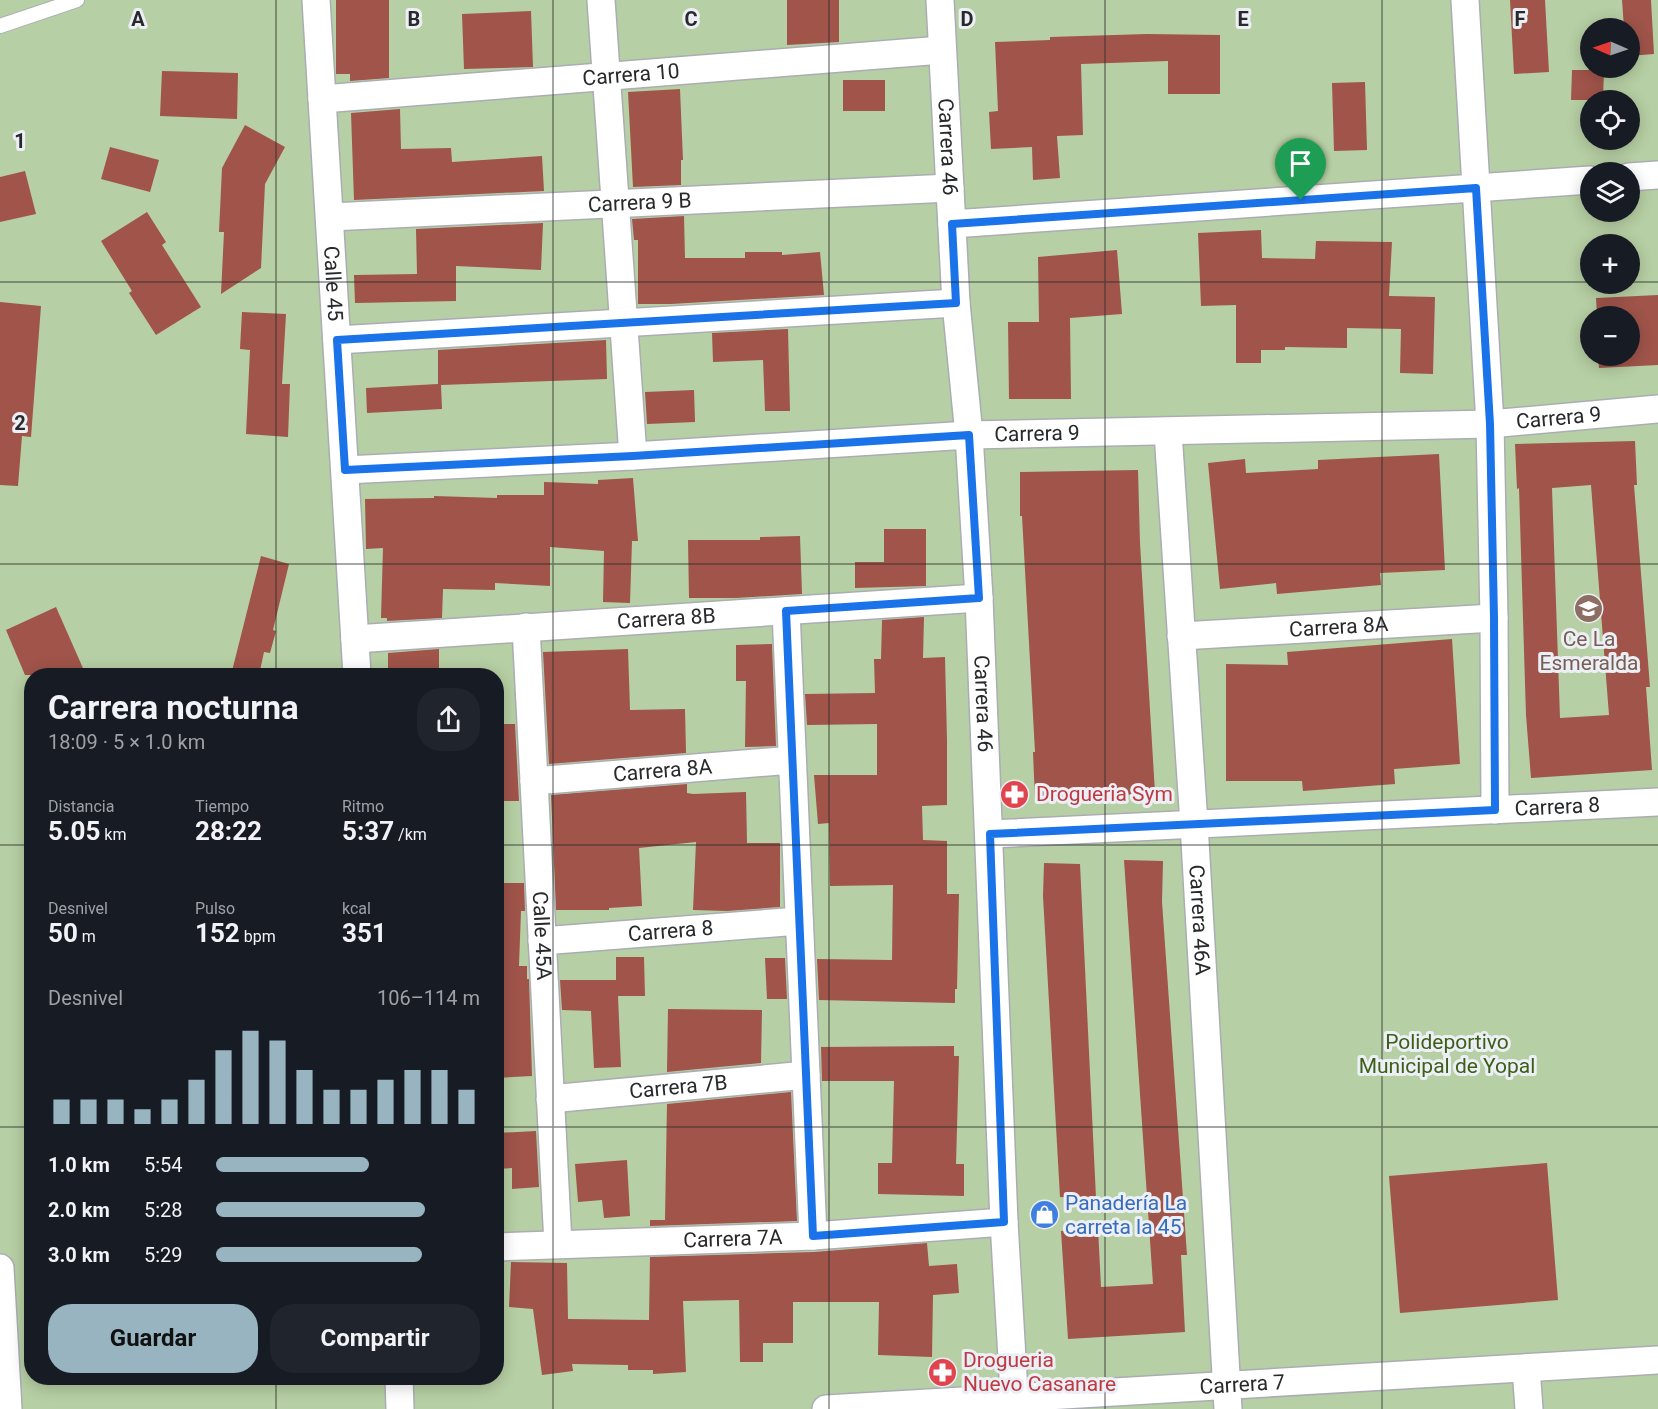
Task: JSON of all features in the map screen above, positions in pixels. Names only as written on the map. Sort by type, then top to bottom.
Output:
[{"type":"street","name":"Calle 45","points":[[316,0],[357,668]]},
{"type":"street","points":[[601,0],[633,456]]},
{"type":"street","name":"Carrera 46","points":[[945,0],[942,50],[956,303],[969,435],[979,598],[1004,1222],[1015,1403]]},
{"type":"street","points":[[1465,0],[1490,424],[1495,810]]},
{"type":"street","name":"Carrera 10","points":[[322,99],[942,50]]},
{"type":"street","points":[[1640,176],[1658,175]]},
{"type":"street","points":[[952,224],[1580,181]]},
{"type":"street","name":"Carrera 9 B","points":[[330,218],[950,188]]},
{"type":"street","points":[[337,340],[956,303]]},
{"type":"street","name":"Carrera 9","points":[[345,470],[633,456],[969,435],[1490,424],[1658,409]]},
{"type":"street","name":"Carrera 46A","points":[[1168,432],[1228,1398]]},
{"type":"street","name":"Carrera 8B","points":[[355,639],[979,598]]},
{"type":"street","points":[[786,611],[813,1236]]},
{"type":"street","name":"Carrera 8A","points":[[1181,636],[1494,618]]},
{"type":"street","name":"Calle 45A","points":[[526,627],[558,1244]]},
{"type":"street","name":"Carrera 8A","points":[[534,781],[792,760]]},
{"type":"street","name":"Carrera 8","points":[[990,834],[1658,802]]},
{"type":"street","name":"Carrera 8","points":[[542,941],[799,921]]},
{"type":"street","name":"Carrera 7B","points":[[550,1099],[806,1075]]},
{"type":"street","name":"Carrera 7A","points":[[504,1247],[813,1236],[1004,1222]]},
{"type":"street","points":[[0,1280],[8,1409]]},
{"type":"street","name":"Carrera 7","points":[[826,1409],[1228,1398],[1526,1368],[1658,1360]]},
{"type":"street","points":[[1526,1368],[1529,1409]]},
{"type":"street","points":[[399,1385],[400,1409]]},
{"type":"lane","points":[[0,26],[77,0]]},
{"type":"green space","name":"Polideportivo Municipal de Yopal","points":[[0,0],[1658,0],[1658,1409],[0,1409]]},
{"type":"building","points":[[336,0],[389,0],[389,78],[350,81],[350,74],[336,74]]},
{"type":"building","points":[[787,0],[839,0],[839,42],[787,45]]},
{"type":"building","points":[[1510,0],[1545,0],[1549,72],[1514,74]]},
{"type":"building","points":[[1622,0],[1651,0],[1654,54],[1640,55],[1640,18],[1623,18]]},
{"type":"building","points":[[531,11],[533,67],[464,69],[462,14]]},
{"type":"building","points":[[1147,34],[1220,35],[1220,94],[1168,94],[1168,61],[1081,64],[1083,135],[1057,136],[1060,178],[1033,180],[1032,147],[991,149],[989,112],[998,111],[995,42],[1050,40],[1050,37]]},
{"type":"building","points":[[1572,70],[1580,70],[1580,78],[1604,78],[1603,90],[1580,90],[1580,100],[1571,100]]},
{"type":"building","points":[[162,71],[238,73],[237,119],[160,116]]},
{"type":"building","points":[[843,80],[885,80],[885,111],[843,111]]},
{"type":"building","points":[[1365,82],[1367,150],[1334,151],[1332,83]]},
{"type":"building","points":[[680,89],[683,160],[681,160],[681,185],[633,187],[628,92]]},
{"type":"building","points":[[400,109],[401,149],[451,148],[452,162],[542,156],[544,191],[354,200],[351,113]]},
{"type":"building","points":[[245,125],[285,147],[265,184],[261,268],[221,294],[224,232],[219,232],[222,168]]},
{"type":"building","points":[[110,147],[159,160],[150,192],[101,179]]},
{"type":"building","points":[[25,171],[36,214],[0,222],[0,177]]},
{"type":"building","points":[[147,212],[166,242],[162,245],[201,307],[156,335],[129,293],[132,291],[101,241]]},
{"type":"building","points":[[684,216],[685,258],[745,258],[745,252],[782,252],[782,255],[820,252],[824,295],[638,304],[638,240],[634,240],[632,219]]},
{"type":"building","points":[[543,223],[541,270],[456,266],[456,301],[355,303],[354,275],[417,274],[416,229]]},
{"type":"building","points":[[1261,230],[1262,258],[1315,259],[1316,241],[1392,242],[1389,296],[1435,297],[1433,374],[1400,373],[1401,329],[1347,328],[1347,348],[1285,347],[1285,350],[1261,350],[1261,363],[1236,363],[1236,305],[1201,306],[1198,233]]},
{"type":"building","points":[[1117,250],[1122,314],[1070,318],[1071,399],[1009,399],[1008,322],[1039,322],[1038,257]]},
{"type":"building","points":[[1658,295],[1658,365],[1640,366],[1640,306],[1596,306],[1596,298]]},
{"type":"building","points":[[0,302],[41,306],[31,437],[22,436],[18,486],[0,485]]},
{"type":"building","points":[[242,312],[286,314],[282,384],[290,384],[288,437],[246,434],[250,350],[240,349]]},
{"type":"building","points":[[788,329],[790,411],[765,411],[763,360],[713,362],[712,333]]},
{"type":"building","points":[[606,340],[607,379],[441,385],[442,409],[367,413],[366,388],[438,384],[438,350]]},
{"type":"building","points":[[1599,366],[1638,366],[1599,368]]},
{"type":"building","points":[[694,390],[695,422],[647,424],[645,392]]},
{"type":"building","points":[[1635,441],[1637,485],[1634,485],[1650,687],[1646,687],[1652,770],[1531,778],[1526,715],[1519,488],[1517,489],[1515,444]],"holes":[[[1591,485],[1609,715],[1560,718],[1552,488]]]},
{"type":"building","points":[[1439,454],[1445,570],[1380,573],[1381,585],[1277,594],[1276,583],[1220,589],[1208,463],[1245,459],[1246,473],[1318,469],[1318,460]]},
{"type":"building","points":[[1138,470],[1140,543],[1155,793],[1035,800],[1033,752],[1035,752],[1022,516],[1020,516],[1020,472]]},
{"type":"building","points":[[633,478],[638,541],[632,541],[630,603],[603,602],[604,551],[550,547],[550,586],[495,583],[495,590],[443,589],[442,618],[387,621],[387,618],[381,618],[383,548],[366,549],[365,499],[434,498],[434,496],[497,498],[497,495],[544,495],[544,482],[598,484],[598,480]]},
{"type":"building","points":[[884,529],[926,529],[926,586],[855,588],[855,562],[884,562]]},
{"type":"building","points":[[800,536],[802,594],[689,598],[688,540],[760,540],[760,537]]},
{"type":"building","points":[[261,556],[289,564],[273,630],[276,631],[270,653],[264,652],[261,668],[233,668]]},
{"type":"building","points":[[56,607],[83,668],[24,668],[24,673],[6,630]]},
{"type":"building","points":[[924,617],[923,658],[945,657],[947,805],[922,806],[923,840],[947,841],[947,894],[959,894],[955,1003],[819,1000],[817,959],[892,960],[893,885],[830,886],[829,823],[818,824],[814,775],[877,775],[877,724],[807,725],[805,694],[875,693],[874,659],[881,659],[882,620]]},
{"type":"building","points":[[1452,639],[1460,764],[1394,769],[1395,784],[1303,791],[1302,781],[1226,781],[1226,664],[1288,665],[1287,652]]},
{"type":"building","points":[[772,644],[776,746],[745,747],[746,681],[736,681],[736,645]]},
{"type":"building","points":[[439,649],[439,668],[388,668],[388,653]]},
{"type":"building","points":[[628,649],[630,710],[685,709],[686,753],[549,764],[543,652]]},
{"type":"building","points":[[504,724],[515,724],[519,801],[504,801]]},
{"type":"building","points":[[687,784],[687,793],[693,794],[746,792],[747,843],[780,843],[780,907],[727,911],[693,910],[696,842],[639,848],[642,906],[609,908],[609,910],[556,910],[551,795]]},
{"type":"building","points":[[1124,860],[1163,861],[1162,902],[1187,1255],[1181,1255],[1185,1332],[1068,1339],[1061,1231],[1098,1228],[1101,1287],[1153,1284]]},
{"type":"building","points":[[1044,863],[1080,864],[1096,1198],[1060,1197],[1043,896]]},
{"type":"building","points":[[504,883],[524,883],[525,911],[521,911],[519,966],[527,966],[527,979],[529,979],[532,1076],[504,1078]]},
{"type":"building","points":[[616,957],[644,957],[645,996],[618,996],[621,1067],[594,1068],[591,1011],[562,1010],[560,980],[616,980]]},
{"type":"building","points":[[765,958],[785,958],[787,999],[767,999]]},
{"type":"building","points":[[668,1009],[762,1010],[761,1063],[667,1072]]},
{"type":"building","points":[[954,1046],[954,1056],[959,1056],[956,1164],[964,1164],[964,1196],[878,1194],[878,1163],[892,1163],[894,1081],[822,1081],[821,1047]]},
{"type":"building","points":[[791,1092],[797,1221],[650,1226],[650,1220],[665,1220],[667,1104]]},
{"type":"building","points":[[536,1131],[539,1187],[512,1189],[512,1168],[504,1168],[504,1133]]},
{"type":"building","points":[[627,1160],[630,1216],[604,1218],[602,1200],[578,1202],[575,1164]]},
{"type":"building","points":[[1547,1163],[1558,1300],[1400,1313],[1389,1176]]},
{"type":"building","points":[[927,1243],[929,1266],[957,1264],[959,1293],[933,1295],[932,1357],[878,1355],[879,1302],[793,1302],[793,1343],[763,1343],[763,1362],[740,1362],[739,1300],[683,1301],[686,1372],[653,1374],[653,1370],[628,1370],[628,1365],[572,1364],[573,1371],[542,1375],[533,1309],[509,1307],[511,1262],[567,1263],[568,1319],[649,1320],[650,1257],[814,1252]]},
{"type":"place","name":"Ce La Esmeralda","points":[[1589,608]]},
{"type":"place","name":"Drogueria Sym","points":[[1015,794]]},
{"type":"place","name":"Panadería La carreta la 45","points":[[1044,1215]]},
{"type":"place","name":"Drogueria Nuevo Casanare","points":[[942,1372]]},
{"type":"route","points":[[1476,188],[1490,424],[1495,810],[990,834],[1004,1222],[813,1236],[786,611],[979,598],[969,435],[633,456],[345,470],[337,340],[956,303],[952,224],[1301,200],[1476,188]]}]
